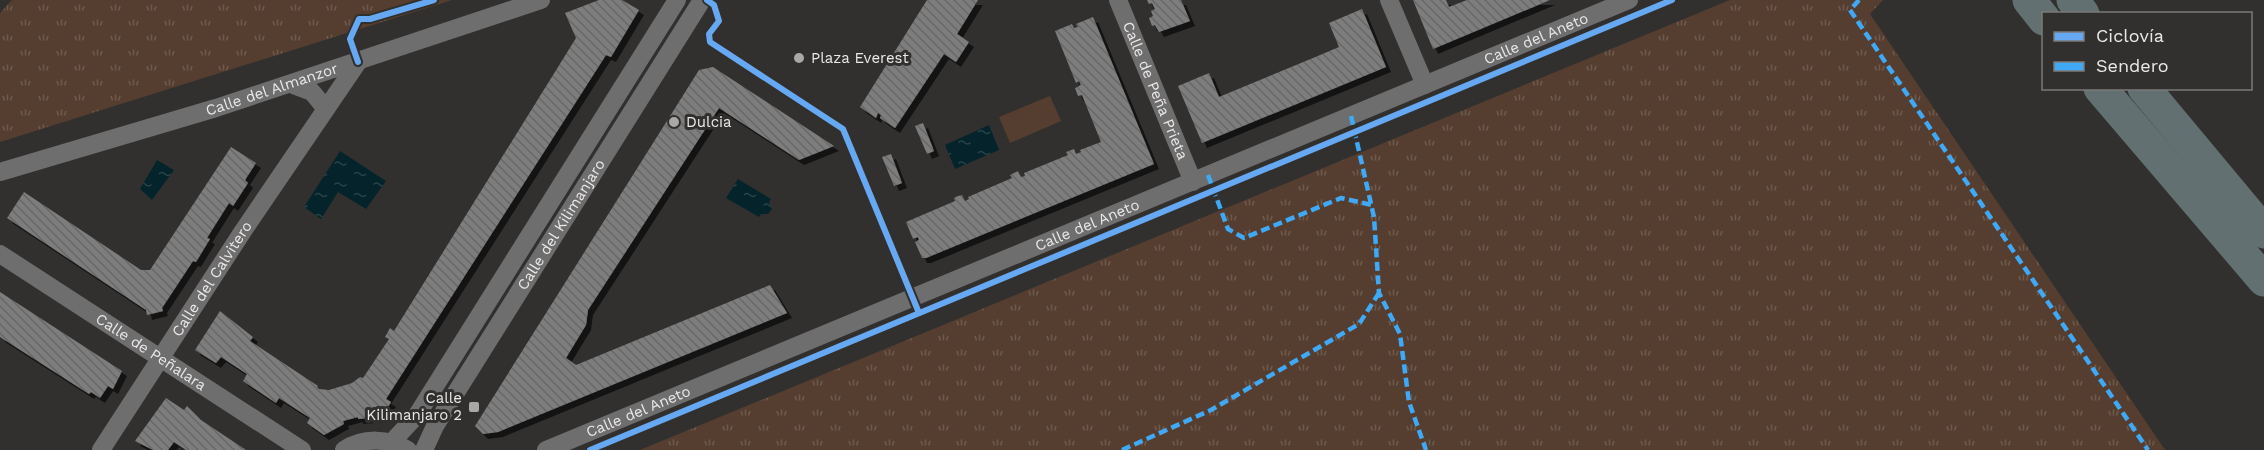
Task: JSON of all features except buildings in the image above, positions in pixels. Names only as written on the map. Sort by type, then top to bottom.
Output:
[{"type":"highway","points":[[2029,0],[2042,18]]},
{"type":"highway","points":[[2102,90],[2264,280]]},
{"type":"highway","points":[[2146,90],[2264,232]]},
{"type":"street","name":"Calle del Almanzor","points":[[2,174],[291,84],[541,0]]},
{"type":"street","name":"Calle del Kilimanjaro","points":[[424,450],[435,426],[702,0]]},
{"type":"street","name":"Calle de Peña Prieta","points":[[1118,0],[1193,182]]},
{"type":"street","points":[[1389,0],[1425,85]]},
{"type":"street","name":"Calle del Aneto","points":[[546,450],[1629,0]]},
{"type":"street","name":"Calle del Kilimanjaro","points":[[344,450],[367,441],[400,446],[668,3]]},
{"type":"street","name":"Calle del Calvitero","points":[[101,450],[358,62]]},
{"type":"street","points":[[291,84],[312,92],[326,109]]},
{"type":"street","name":"Calle de Peñalara","points":[[0,254],[302,450]]},
{"type":"green space","points":[[12,0],[452,0],[0,142],[0,13]]},
{"type":"green space","points":[[1730,0],[1883,0],[1870,14],[2165,450],[640,450]]},
{"type":"green space","points":[[1050,96],[1061,121],[1010,143],[999,117]]},
{"type":"water","points":[[989,125],[999,150],[955,169],[945,145]]},
{"type":"water","points":[[340,151],[386,181],[366,209],[338,192],[321,219],[304,207]]},
{"type":"water","points":[[157,160],[174,170],[152,200],[140,189]]},
{"type":"water","points":[[738,179],[771,199],[769,202],[772,209],[768,214],[761,214],[759,217],[726,198]]},
{"type":"marked path","points":[[1859,0],[1850,10],[2148,450]]},
{"type":"marked path","points":[[1351,116],[1374,217],[1379,293],[1400,334],[1409,402],[1426,450]]},
{"type":"marked path","points":[[1208,175],[1228,229],[1244,238],[1341,198],[1372,205]]},
{"type":"marked path","points":[[1122,450],[1211,410],[1359,324],[1379,293]]},
{"type":"cycle path","points":[[358,62],[350,39],[359,19],[370,19],[434,0]]},
{"type":"cycle path","points":[[707,0],[714,5],[719,21],[709,34],[710,42],[843,129],[919,313]]},
{"type":"cycle path","points":[[590,450],[1672,0]]},
{"type":"place","name":"Plaza Everest","points":[[799,58]]},
{"type":"place","name":"Dulcia","points":[[674,122]]},
{"type":"place","name":"Calle Kilimanjaro 2","points":[[474,407]]}]
